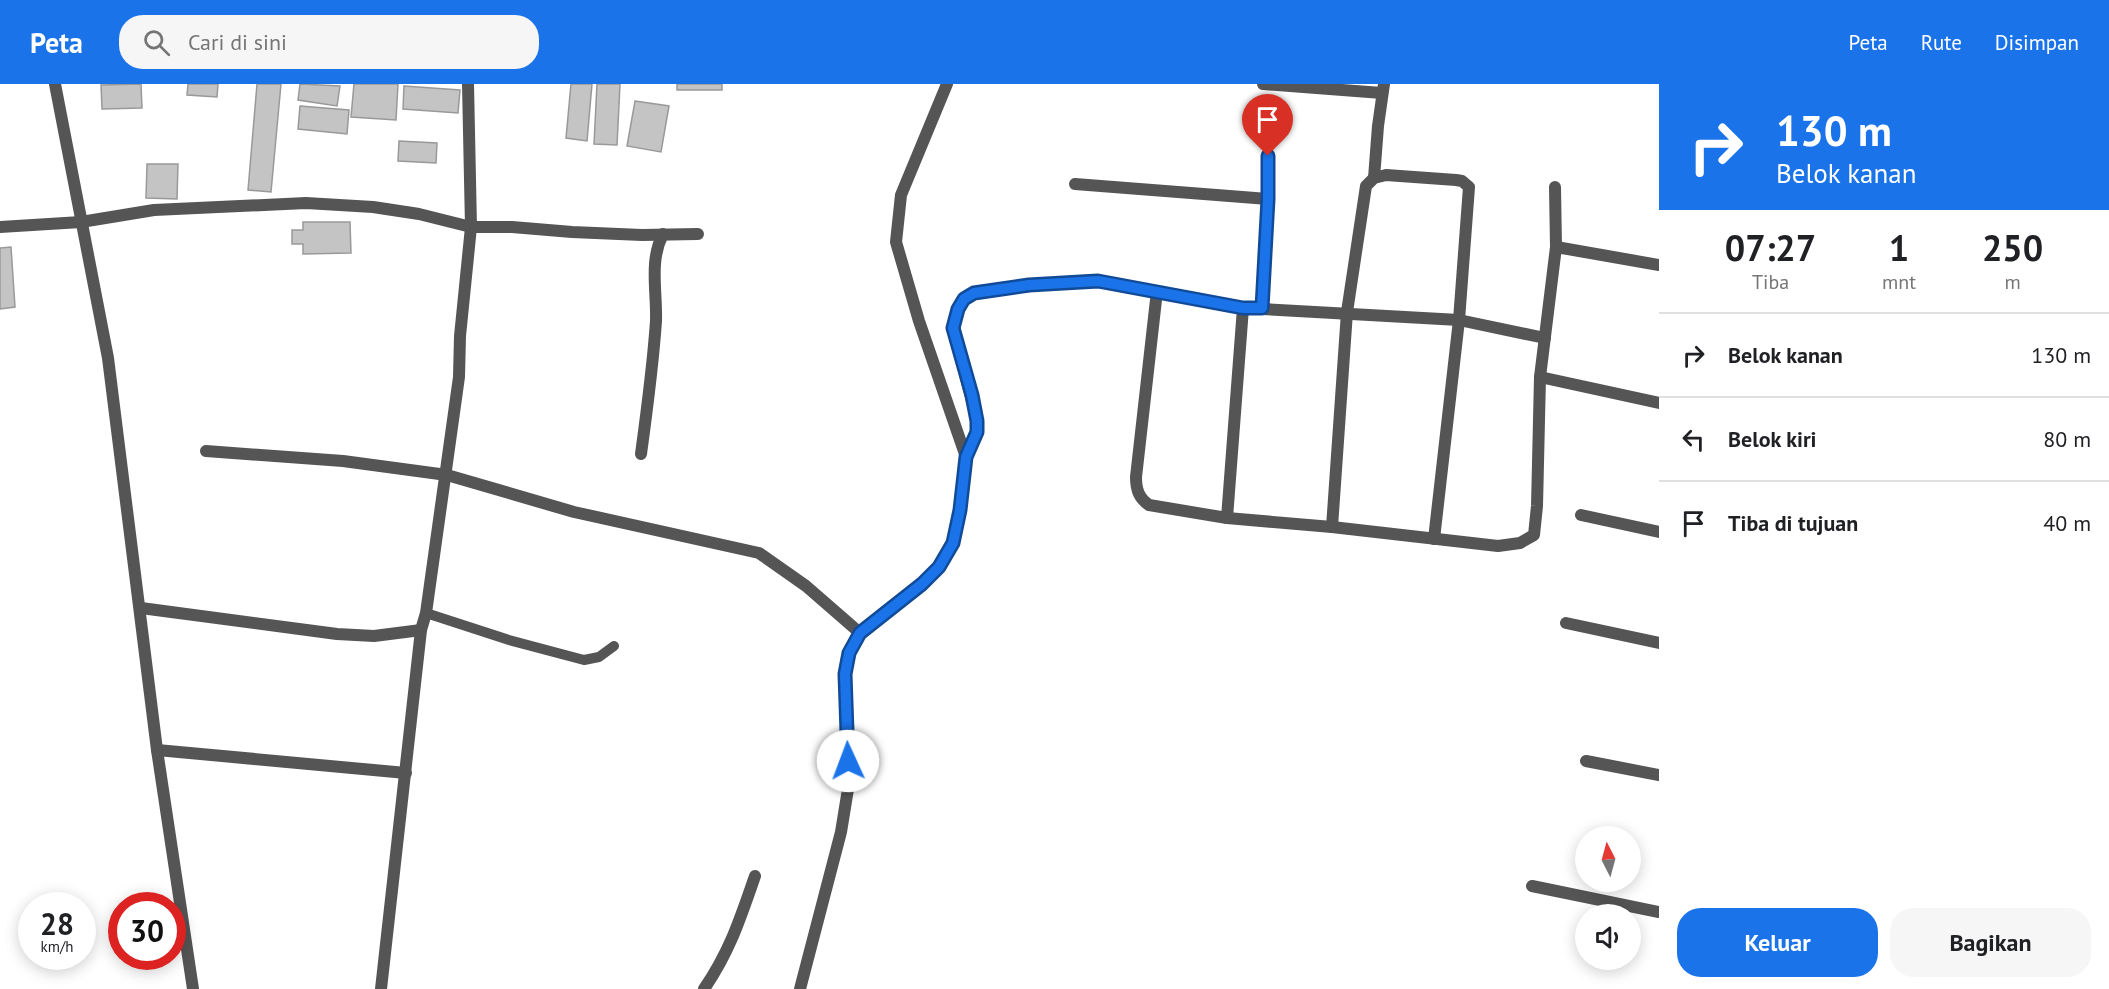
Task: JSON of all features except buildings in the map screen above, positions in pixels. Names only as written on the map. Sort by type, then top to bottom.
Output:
[{"type":"street","points":[[55,84],[108,358],[157,750],[193,989]]},
{"type":"street","points":[[381,989],[421,630],[426,612],[447,475],[459,377],[460,336],[471,226],[468,84]]},
{"type":"street","points":[[947,84],[901,195],[896,242],[919,321],[966,457]]},
{"type":"street","points":[[1263,84],[1383,88],[1374,178]]},
{"type":"street","points":[[1262,308],[1268,156]]},
{"type":"street","points":[[1332,527],[1347,312],[1366,186],[1374,178],[1386,175],[1456,180],[1470,187],[1459,320],[1434,539]]},
{"type":"street","points":[[1075,184],[1268,199]]},
{"type":"street","points":[[1156,291],[1136,477],[1138,493],[1149,505],[1227,518],[1332,527],[1498,546],[1520,543],[1534,535],[1537,506],[1540,377],[1556,247],[1555,187]]},
{"type":"street","points":[[0,227],[81,222],[154,210],[306,203],[373,207],[471,226],[572,232],[698,234]]},
{"type":"street","points":[[641,454],[656,320],[654,257],[663,234]]},
{"type":"street","points":[[1556,247],[1659,265]]},
{"type":"street","points":[[800,989],[841,832],[849,783],[845,674],[849,653],[860,633],[922,584],[939,567],[953,543],[960,510],[966,457],[977,432],[977,421],[953,328],[958,309],[964,299],[974,293],[1029,285],[1098,281],[1243,308],[1459,320],[1545,338]]},
{"type":"street","points":[[1227,518],[1243,308]]},
{"type":"street","points":[[1540,377],[1659,403]]},
{"type":"street","points":[[206,451],[344,461],[447,475],[574,512],[759,553],[806,586],[860,633]]},
{"type":"street","points":[[1581,515],[1659,532]]},
{"type":"street","points":[[141,608],[337,634],[374,636],[421,630]]},
{"type":"street","points":[[1566,623],[1659,643]]},
{"type":"street","points":[[157,750],[406,773]]},
{"type":"street","points":[[1586,761],[1659,775]]},
{"type":"street","points":[[704,989],[722,963],[755,876]]},
{"type":"street","points":[[1532,886],[1659,912]]},
{"type":"lane","points":[[426,612],[509,640],[584,660],[599,657],[614,646]]},
{"type":"route","points":[[848,761],[845,674],[849,653],[860,633],[922,584],[939,567],[953,543],[960,510],[966,457],[977,432],[972,395],[953,328],[958,309],[964,299],[974,293],[1029,285],[1098,281],[1243,308],[1262,308],[1268,156]]}]
